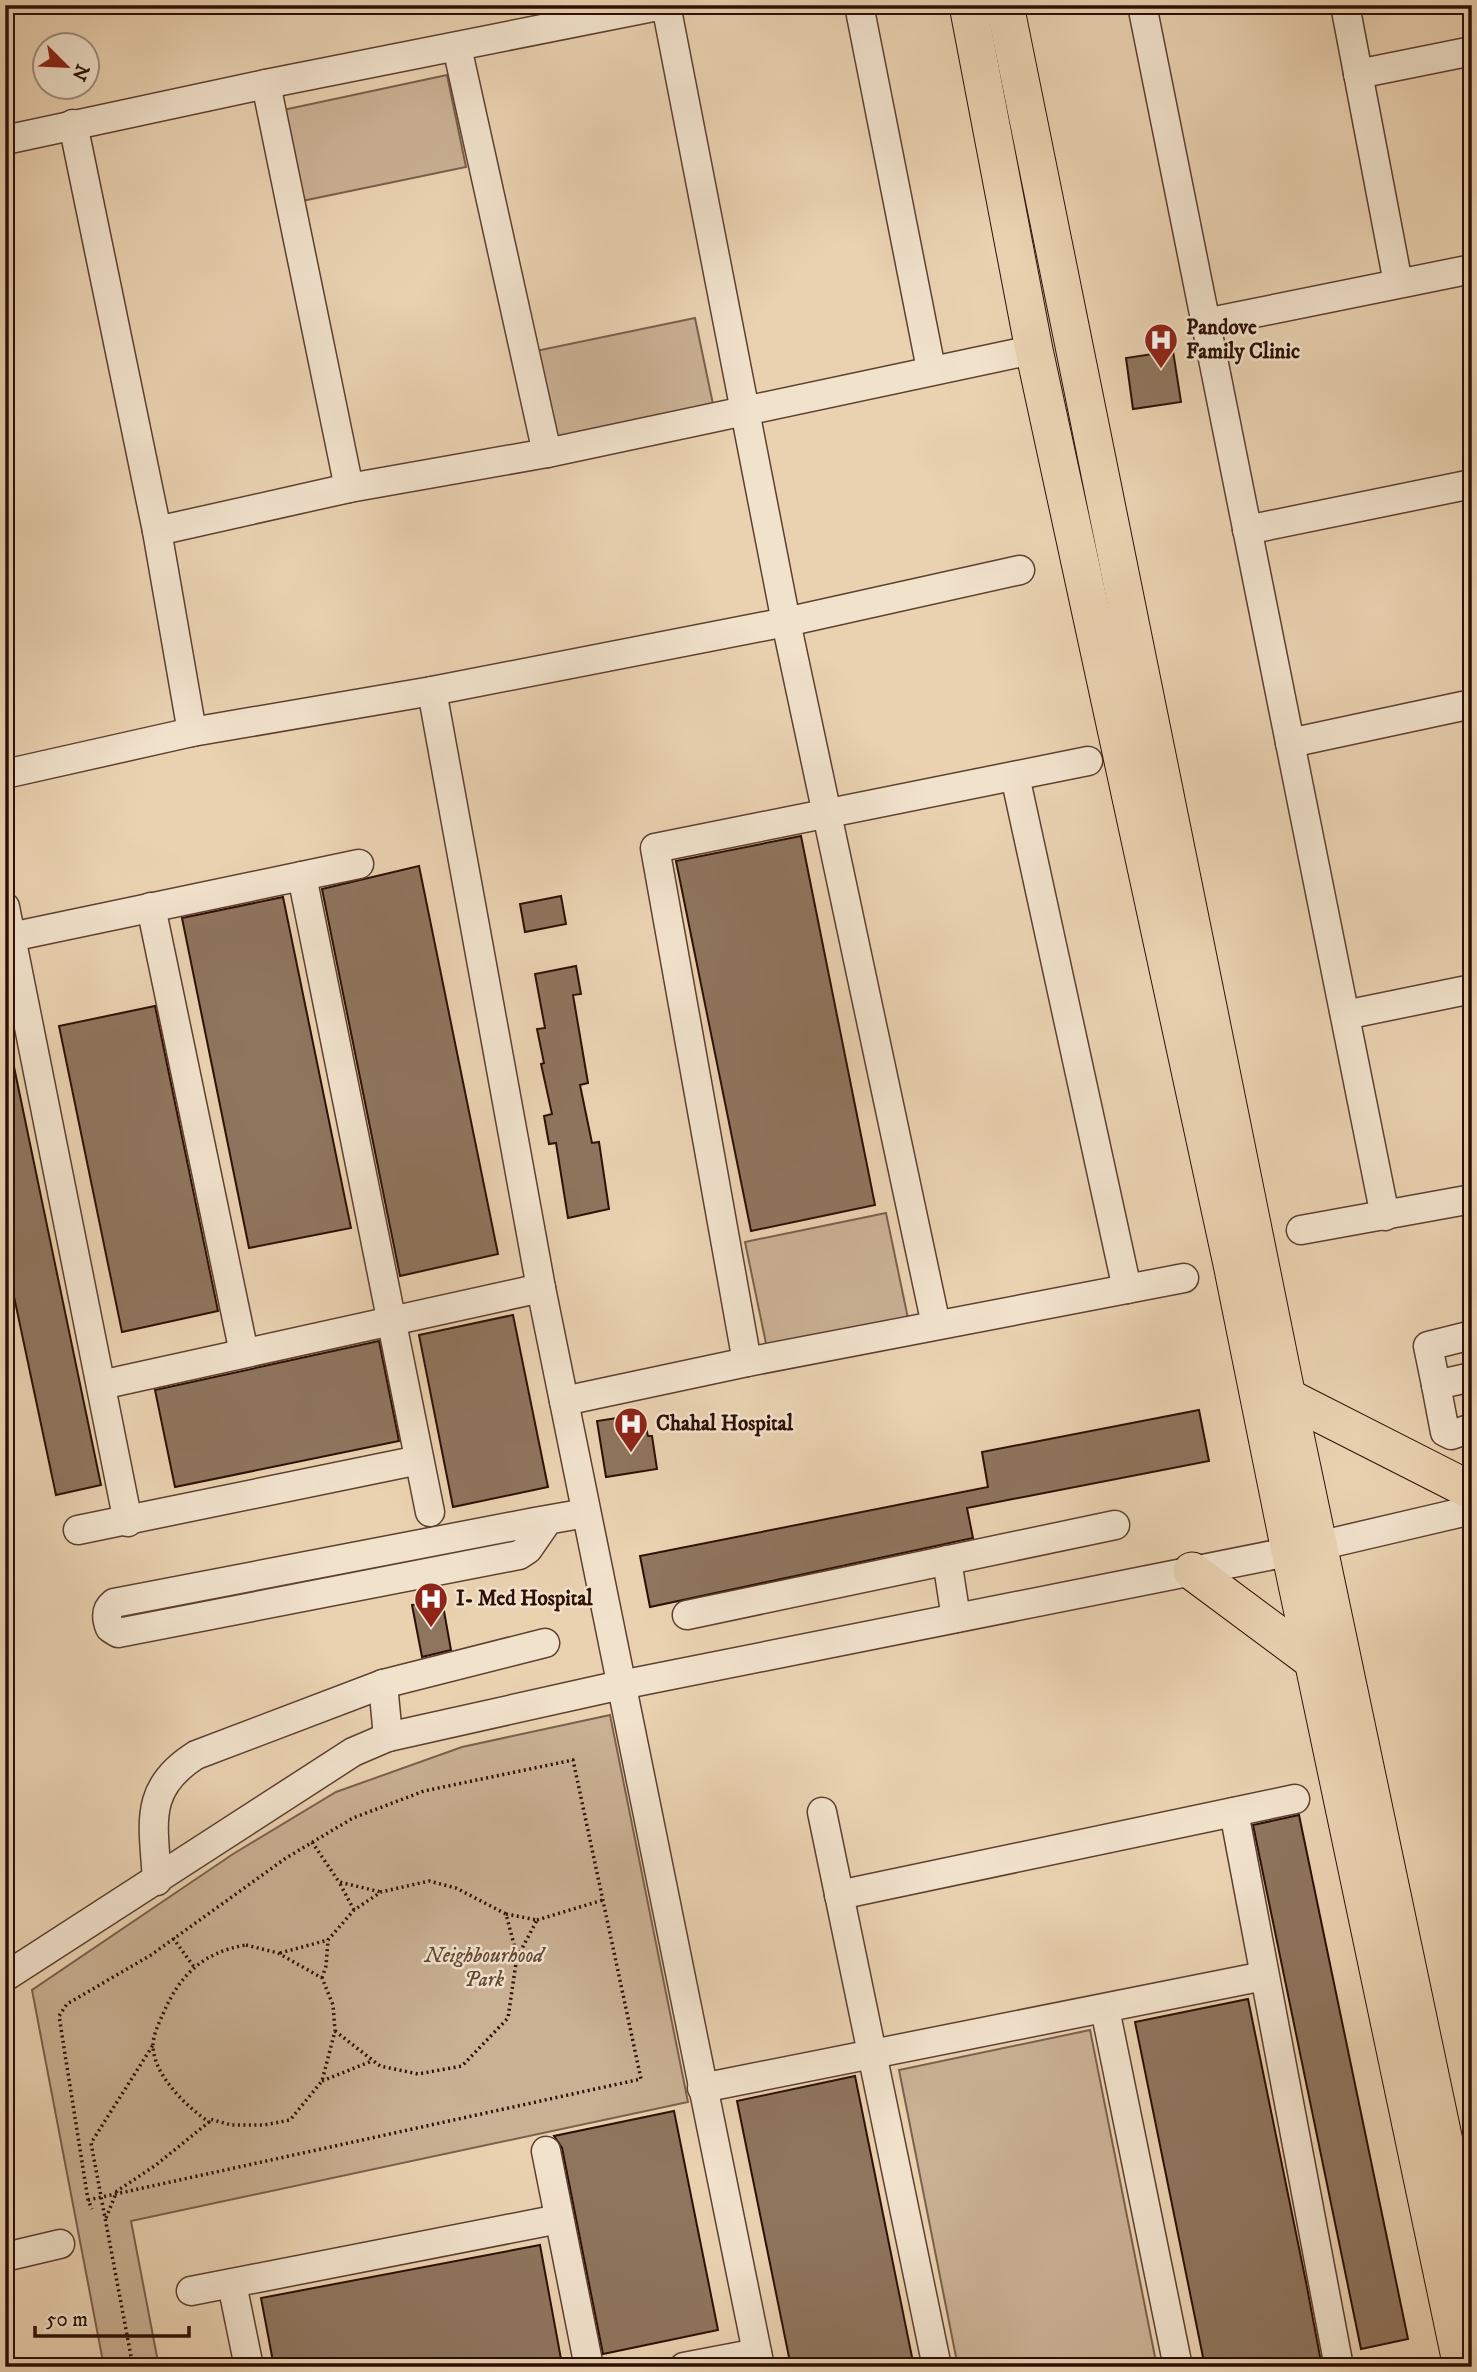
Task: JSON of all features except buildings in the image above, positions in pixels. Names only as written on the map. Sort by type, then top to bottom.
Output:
[{"type":"main road","points":[[968,5],[1034,350],[1232,1264],[1304,1548],[1472,2274]]},
{"type":"main road","points":[[1005,5],[1287,1397],[1304,1548],[1313,1661],[1462,2367]]},
{"type":"main road","points":[[1287,1397],[1472,1491]]},
{"type":"main road","points":[[1192,1571],[1313,1661]]},
{"type":"street","points":[[5,140],[266,84],[665,5],[786,622],[936,1325]]},
{"type":"street","points":[[859,5],[931,369]]},
{"type":"street","points":[[1142,5],[1385,1216]]},
{"type":"street","points":[[1345,5],[1398,283]]},
{"type":"street","points":[[457,47],[547,453]]},
{"type":"street","points":[[1358,74],[1472,51]]},
{"type":"street","points":[[266,84],[349,488]]},
{"type":"street","points":[[73,124],[157,531],[192,732]]},
{"type":"street","points":[[1205,323],[1472,269]]},
{"type":"street","points":[[157,531],[349,488],[547,453],[931,369],[1018,353]]},
{"type":"street","points":[[1247,530],[1472,484]]},
{"type":"street","points":[[5,774],[192,732],[432,691],[786,622],[1020,570]]},
{"type":"street","points":[[432,691],[541,1288],[759,2360],[684,2367]]},
{"type":"street","points":[[1290,743],[1472,704]]},
{"type":"street","points":[[747,1362],[655,848],[1088,761]]},
{"type":"street","points":[[1015,776],[1128,1289]]},
{"type":"street","points":[[11,937],[359,864]]},
{"type":"street","points":[[302,876],[430,1512]]},
{"type":"street","points":[[5,907],[128,1522]]},
{"type":"street","points":[[151,907],[244,1353]]},
{"type":"street","points":[[1345,1015],[1472,989]]},
{"type":"street","points":[[1301,1230],[1472,1199]]},
{"type":"street","points":[[564,1401],[747,1362],[1184,1278]]},
{"type":"street","points":[[101,1385],[541,1288]]},
{"type":"street","points":[[1472,1335],[1428,1346],[1445,1432],[1451,1434],[1472,1428]]},
{"type":"street","points":[[1436,1385],[1472,1377]]},
{"type":"street","points":[[78,1530],[128,1522],[419,1460]]},
{"type":"street","points":[[5,1977],[353,1752],[388,1737],[621,1685],[1304,1548],[1472,1510]]},
{"type":"street","points":[[548,1520],[528,1549],[519,1555],[118,1633],[110,1628],[107,1620],[107,1611],[114,1603],[548,1520],[586,1513]]},
{"type":"street","points":[[687,1615],[1115,1525]]},
{"type":"street","points":[[947,1560],[956,1618]]},
{"type":"street","points":[[157,1881],[154,1825],[156,1800],[161,1787],[174,1769],[196,1755],[383,1684],[545,1643]]},
{"type":"street","points":[[383,1684],[388,1737]]},
{"type":"street","points":[[839,1895],[1295,1799]]},
{"type":"street","points":[[822,1812],[937,2367]]},
{"type":"street","points":[[1234,1812],[1339,2367]]},
{"type":"street","points":[[702,2088],[1264,1976]]},
{"type":"street","points":[[1104,2009],[1178,2367]]},
{"type":"street","points":[[546,2151],[589,2367]]},
{"type":"street","points":[[191,2291],[559,2219]]},
{"type":"street","points":[[5,2257],[60,2244]]},
{"type":"street","points":[[232,2284],[249,2367]]},
{"type":"path","points":[[88,2200],[641,2079],[573,1760],[424,1791],[353,1818],[312,1842],[173,1938],[67,2004],[59,2016],[88,2200],[92,2209]]},
{"type":"path","points":[[312,1842],[354,1910]]},
{"type":"path","points":[[278,1953],[328,1940],[354,1910],[381,1892],[429,1881],[456,1888],[506,1914],[537,1920],[603,1900]]},
{"type":"path","points":[[339,1882],[381,1892]]},
{"type":"path","points":[[506,1914],[517,1956]]},
{"type":"path","points":[[335,2031],[380,2066],[418,2074],[461,2066],[508,2018],[517,1956],[537,1920]]},
{"type":"path","points":[[173,1938],[194,1967]]},
{"type":"path","points":[[105,2220],[117,2191],[156,2165],[210,2119],[231,2125],[264,2125],[290,2120],[322,2081],[335,2031],[332,2005],[322,1978],[328,1940]]},
{"type":"path","points":[[133,2367],[91,2143],[153,2045],[171,1995],[183,1976],[194,1967],[223,1949],[246,1945],[278,1953],[322,1978]]},
{"type":"path","points":[[153,2045],[169,2084],[189,2108],[209,2122]]},
{"type":"path","points":[[322,2081],[373,2061]]},
{"type":"green space","points":[[447,75],[466,167],[302,201],[283,110]]},
{"type":"green space","points":[[695,318],[714,409],[550,444],[531,352]]},
{"type":"green space","points":[[886,1213],[910,1328],[769,1358],[745,1242]]},
{"type":"green space","name":"Neighbourhood Park","points":[[610,1715],[688,2102],[131,2221],[159,2367],[104,2367],[32,1990],[233,1854],[336,1792],[462,1747]]},
{"type":"green space","points":[[1090,2030],[1157,2367],[958,2367],[899,2070]]},
{"type":"place","name":"Pandove Family Clinic","points":[[1161,370]]},
{"type":"place","name":"Chahal Hospital","points":[[631,1454]]},
{"type":"place","name":"I- Med Hospital","points":[[431,1629]]}]
